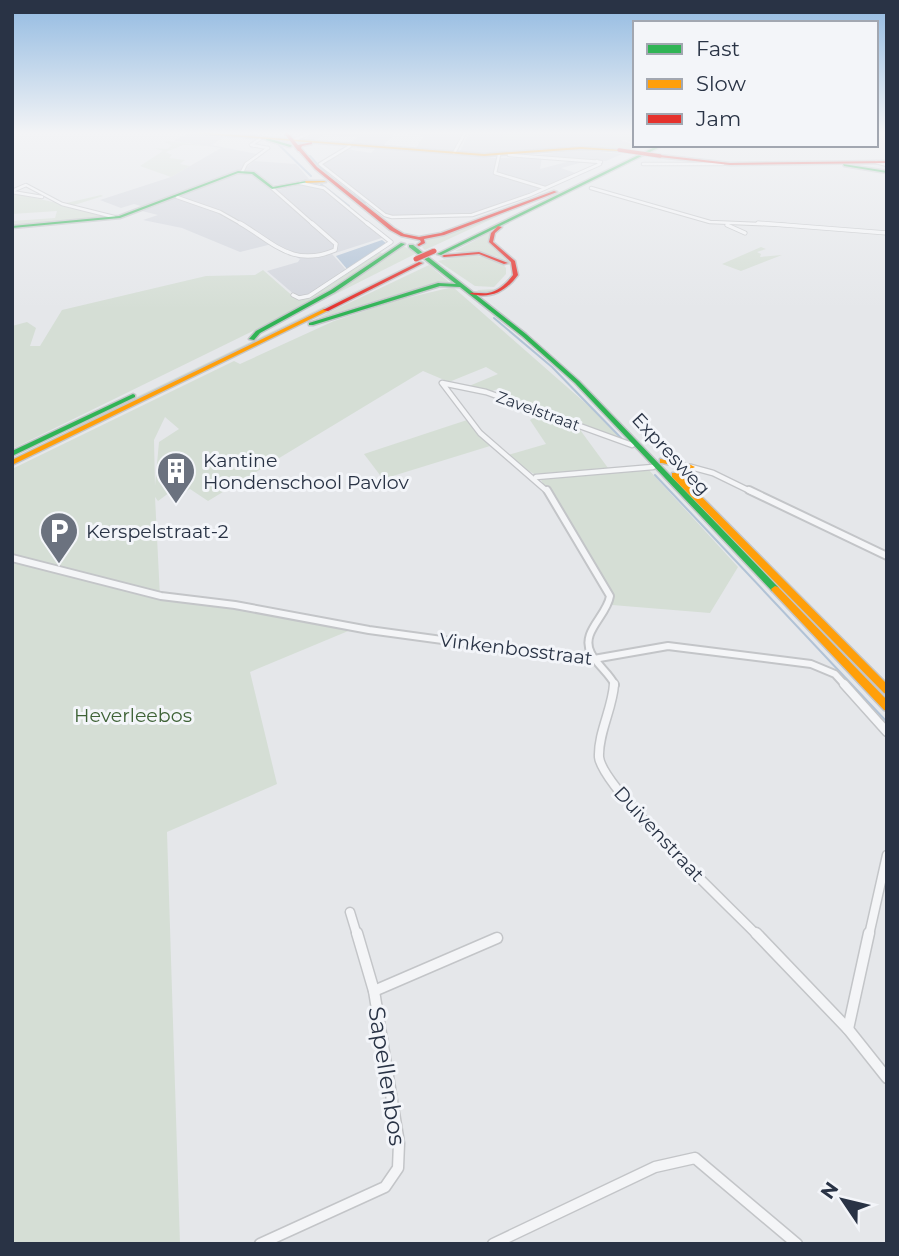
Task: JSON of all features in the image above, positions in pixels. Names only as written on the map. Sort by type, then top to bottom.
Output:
[{"type":"main road","points":[[12,227],[120,217],[189,192]]},
{"type":"main road","points":[[333,192],[411,242]]},
{"type":"main road","points":[[252,339],[258,332],[333,291],[391,251],[555,192]]},
{"type":"main road","points":[[12,463],[281,332],[555,192]]},
{"type":"main road","points":[[12,454],[568,192]]},
{"type":"main road","points":[[494,304],[493,297],[511,282],[517,272],[513,262],[491,242],[493,233],[504,223]]},
{"type":"main road","points":[[389,229],[426,233],[457,227]]},
{"type":"main road","points":[[389,229],[396,242],[391,251]]},
{"type":"main road","name":"Expresweg","points":[[411,242],[460,284],[484,296],[583,379],[655,464],[676,475],[887,690]]},
{"type":"main road","name":"Expresweg","points":[[411,242],[541,349],[887,707]]},
{"type":"main road","points":[[281,332],[440,284],[470,289],[494,288],[509,275],[509,267],[498,258],[479,253],[430,257]]},
{"type":"main road","points":[[460,284],[475,294],[484,296],[497,293]]},
{"type":"main road","points":[[655,464],[691,467]]},
{"type":"main road","points":[[676,475],[678,470],[691,467]]},
{"type":"street","points":[[12,192],[47,198],[114,216]]},
{"type":"street","points":[[36,192],[47,198]]},
{"type":"street","points":[[177,197],[235,220],[292,257],[317,257],[337,248],[333,241],[276,192]]},
{"type":"street","points":[[293,295],[299,298],[309,296],[391,242],[328,192]]},
{"type":"street","points":[[356,192],[388,216],[472,215],[535,192]]},
{"type":"street","points":[[604,192],[725,224],[759,222],[887,233]]},
{"type":"street","points":[[725,224],[745,233]]},
{"type":"street","name":"Zavelstraat","points":[[444,382],[486,392],[632,444]]},
{"type":"street","name":"Duivenstraat","points":[[444,382],[441,385],[481,433],[504,456],[536,477],[555,503],[610,597],[611,604],[592,629],[588,639],[590,652],[615,685],[599,754],[608,780],[666,844],[848,1029],[887,1078]]},
{"type":"street","points":[[536,477],[655,464]]},
{"type":"street","points":[[691,467],[712,473],[887,556]]},
{"type":"street","name":"Vinkenbosstraat","points":[[12,558],[161,596],[235,605],[369,631],[596,660],[668,646],[811,664],[835,674],[887,732]]},
{"type":"street","points":[[848,1029],[887,855]]},
{"type":"street","name":"Sapellenbos","points":[[260,1244],[385,1187],[395,1178],[400,1165],[399,1143],[374,991],[350,912]]},
{"type":"street","name":"Sapellenbos","points":[[374,991],[497,938]]},
{"type":"street","points":[[493,1244],[655,1167],[695,1158],[797,1244]]},
{"type":"shaded area","points":[[126,192],[329,192],[385,237],[332,254],[347,271],[339,273],[337,278],[302,297],[296,296],[267,271],[298,262],[300,259],[272,244],[240,252],[182,228],[143,220],[158,215],[142,211],[161,204],[144,207],[134,204],[121,208],[100,200]]},
{"type":"shaded area","points":[[357,192],[532,192],[472,215],[388,216]]},
{"type":"green space","points":[[12,193],[62,204],[101,195],[103,196],[71,206],[106,216],[12,226],[12,221],[55,218],[57,211],[12,214]]},
{"type":"green space","points":[[527,203],[425,250],[422,247],[426,239]]},
{"type":"green space","points":[[492,233],[491,244],[512,263],[514,274],[508,281],[498,288],[511,277],[512,267],[496,256],[455,251]]},
{"type":"green space","points":[[401,245],[415,254],[302,311],[390,255]]},
{"type":"green space","points":[[761,247],[766,249],[757,252],[761,254],[760,257],[782,255],[741,271],[722,264]]},
{"type":"green space","points":[[380,252],[383,254],[302,307],[12,449],[12,326],[27,322],[36,328],[30,346],[40,346],[62,310],[206,276],[255,275],[263,270],[296,299],[306,299]]},
{"type":"green space","points":[[469,254],[500,261],[506,268],[506,274],[494,287],[475,286],[438,261]]},
{"type":"green space","points":[[420,260],[74,430],[72,428]]},
{"type":"green space","points":[[429,265],[450,283],[402,293],[313,320]]},
{"type":"green space","name":"Heverleebos","points":[[453,287],[591,408],[622,440],[578,427],[608,468],[534,474],[505,456],[546,444],[530,420],[533,418],[498,389],[489,392],[469,386],[498,374],[486,367],[449,382],[423,371],[208,501],[190,489],[181,494],[173,490],[158,501],[155,497],[160,597],[353,629],[250,672],[277,784],[167,832],[180,1244],[12,1244],[12,469],[234,361],[240,364],[334,321],[398,300]],"holes":[[[165,417],[179,429],[159,442],[155,486],[154,440]]]},
{"type":"green space","points":[[496,289],[484,295],[477,290]]},
{"type":"green space","points":[[467,420],[490,446],[383,479],[364,454]]},
{"type":"green space","points":[[648,469],[738,567],[710,613],[612,605],[610,593],[541,480],[543,477]]},
{"type":"water","points":[[382,240],[387,244],[347,269],[336,256]]},
{"type":"waterway","points":[[331,192],[349,206]]},
{"type":"waterway","points":[[351,193],[365,203]]},
{"type":"waterway","points":[[494,318],[552,367],[623,440]]},
{"type":"waterway","points":[[655,475],[887,722]]},
{"type":"traffic: fast","points":[[12,227],[120,217],[187,192]]},
{"type":"traffic: fast","points":[[439,254],[567,192]]},
{"type":"traffic: fast","points":[[252,339],[258,332],[333,291],[403,244]]},
{"type":"traffic: fast","points":[[411,246],[524,335],[577,382],[775,589]]},
{"type":"traffic: fast","points":[[311,324],[440,284],[459,286]]},
{"type":"traffic: fast","points":[[12,454],[133,396]]},
{"type":"traffic: slow","points":[[12,463],[326,310]]},
{"type":"traffic: slow","points":[[662,461],[691,467]]},
{"type":"traffic: slow","points":[[675,475],[887,690]]},
{"type":"traffic: slow","points":[[775,589],[887,707]]},
{"type":"traffic: jam","points":[[345,192],[392,229],[403,235],[422,239],[423,243],[419,245]]},
{"type":"traffic: jam","points":[[421,238],[442,234],[555,192]]},
{"type":"traffic: jam","points":[[473,293],[486,295],[497,292],[516,275],[513,262],[491,242],[493,233],[500,227]]},
{"type":"traffic: jam","points":[[416,259],[434,251]]},
{"type":"traffic: jam","points":[[444,256],[479,253],[506,263]]},
{"type":"traffic: jam","points":[[326,310],[421,263]]},
{"type":"place","name":"Kantine Hondenschool Pavlov","points":[[176,505]]},
{"type":"place","name":"Kerspelstraat-2","points":[[59,565]]}]
